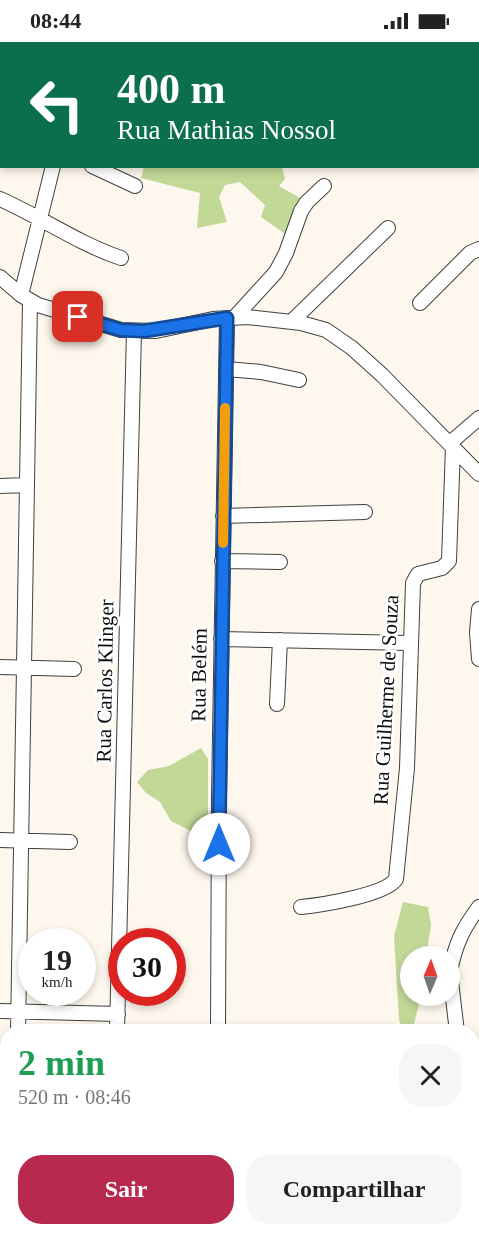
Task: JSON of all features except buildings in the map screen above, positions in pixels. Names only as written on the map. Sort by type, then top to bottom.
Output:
[{"type":"street","points":[[18,1024],[27,485],[26,298],[52,168]]},
{"type":"street","points":[[96,168],[135,186]]},
{"type":"street","points":[[231,317],[276,272],[286,253],[301,211],[324,186]]},
{"type":"street","points":[[0,199],[96,248],[121,258]]},
{"type":"street","points":[[292,321],[388,228]]},
{"type":"street","points":[[420,303],[470,253],[479,249]]},
{"type":"street","points":[[0,277],[26,298],[46,308],[110,327],[134,331],[162,330],[231,317],[292,321],[326,330],[352,348],[382,375],[479,474]]},
{"type":"street","name":"Rua Belém","points":[[218,1024],[222,561],[226,369],[231,317]]},
{"type":"street","name":"Rua Carlos Klinger","points":[[117,1024],[134,331]]},
{"type":"street","points":[[226,369],[261,372],[299,380]]},
{"type":"street","points":[[451,445],[479,418]]},
{"type":"street","name":"Rua Guilherme de Souza","points":[[301,908],[346,900],[390,885],[396,879],[406,768],[409,643],[414,579],[421,573],[442,567],[449,561],[451,445]]},
{"type":"street","points":[[0,486],[27,485]]},
{"type":"street","points":[[223,516],[365,512]]},
{"type":"street","points":[[222,561],[280,562]]},
{"type":"street","points":[[479,609],[477,632],[479,659]]},
{"type":"street","points":[[221,639],[409,643]]},
{"type":"street","points":[[277,704],[280,640]]},
{"type":"street","points":[[0,667],[74,669]]},
{"type":"street","points":[[0,840],[70,842]]},
{"type":"street","points":[[455,946],[479,907]]},
{"type":"street","points":[[454,1006],[456,1024]]},
{"type":"street","points":[[0,1011],[118,1014]]},
{"type":"green space","points":[[144,168],[282,168],[285,179],[279,186],[307,202],[291,238],[261,217],[265,205],[240,182],[225,185],[219,197],[227,222],[197,228],[200,193],[141,178]]},
{"type":"green space","points":[[201,748],[208,759],[208,820],[191,831],[171,821],[160,802],[146,793],[137,782],[148,770],[169,766]]},
{"type":"green space","points":[[403,902],[428,907],[431,925],[428,946],[400,946],[400,1006],[418,1006],[414,1024],[401,1024],[394,936]]},
{"type":"slow traffic","points":[[223,543],[225,408]]},
{"type":"route","points":[[78,317],[121,330],[144,331],[227,318],[219,844]]}]
